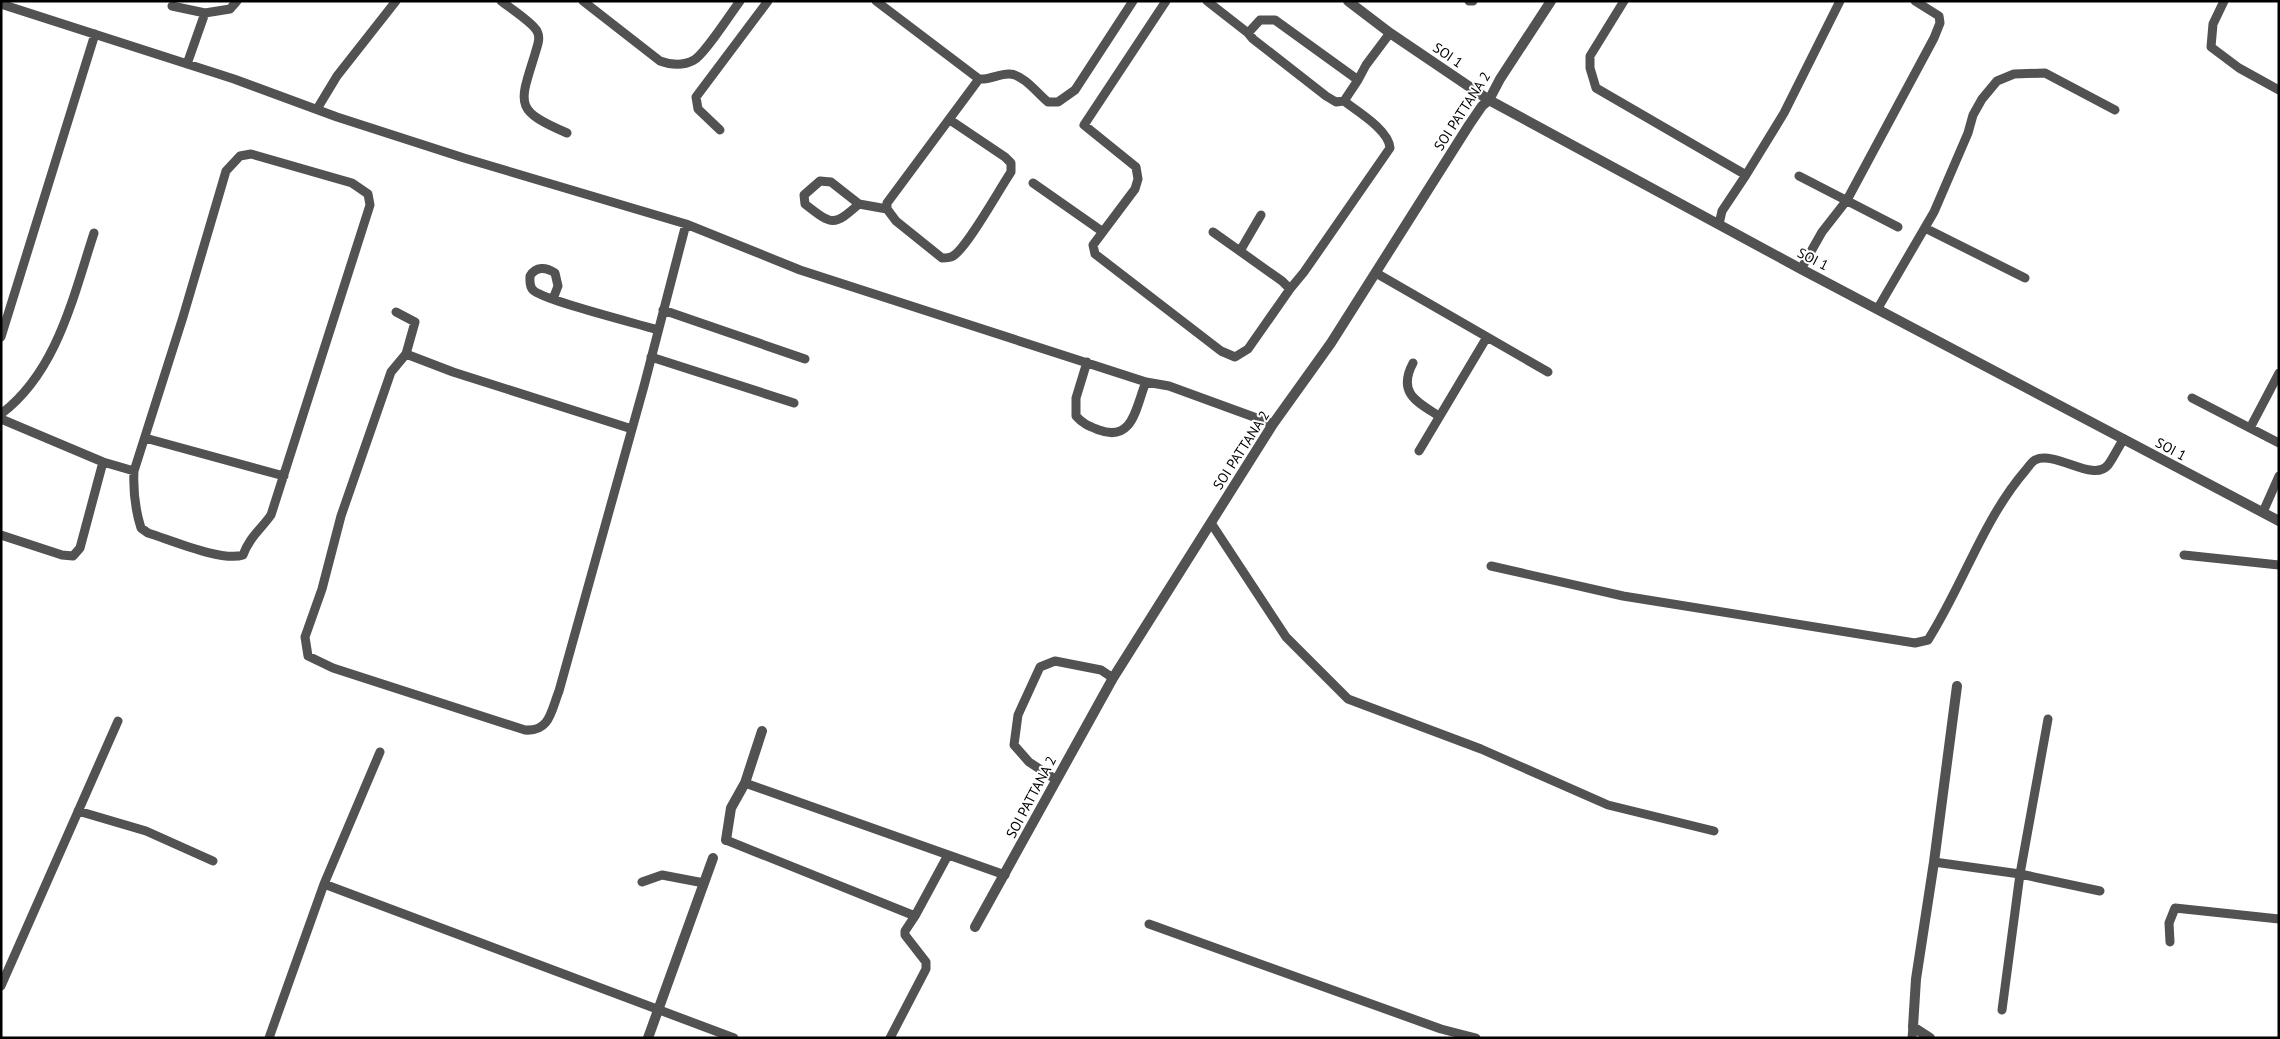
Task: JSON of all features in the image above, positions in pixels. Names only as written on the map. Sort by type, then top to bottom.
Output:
[{"type":"street","name":"SOI 1","points":[[1348,1],[1390,33],[1489,100],[1801,269],[2279,521]]},
{"type":"street","name":"SOI PATTANA 2","points":[[975,927],[1005,875],[1055,778],[1113,678],[1273,424],[1331,343],[1469,125],[1482,106],[1489,100],[1508,65],[1551,1]]},
{"type":"street","points":[[1930,1038],[1913,1027],[1918,962],[1934,862],[1956,686]]},
{"type":"street","points":[[726,840],[731,808],[745,783],[762,731]]},
{"type":"street","points":[[648,1038],[713,858]]},
{"type":"lane","points":[[172,6],[205,13],[230,9],[237,1]]},
{"type":"lane","points":[[317,109],[322,97],[337,76],[396,1]]},
{"type":"lane","points":[[501,1],[535,28],[539,39],[524,90],[523,101],[528,111],[538,121],[567,133]]},
{"type":"lane","points":[[583,1],[660,61],[669,64],[683,64],[696,60],[740,1]]},
{"type":"lane","points":[[720,130],[698,109],[696,97],[768,1]]},
{"type":"lane","points":[[876,1],[979,79],[990,80],[1009,74],[1019,77],[1048,102],[1058,102],[1075,90],[1132,1]]},
{"type":"lane","points":[[1166,1],[1084,125],[1136,167],[1137,174],[1135,189],[1093,244],[1095,254],[1221,352],[1235,357],[1248,349],[1390,148],[1390,141],[1385,134],[1344,100]]},
{"type":"lane","points":[[1207,1],[1336,102],[1344,100],[1366,65],[1390,33]]},
{"type":"lane","points":[[1624,1],[1590,56],[1590,68],[1596,88],[1746,175]]},
{"type":"lane","points":[[1718,224],[1722,211],[1784,113],[1840,1]]},
{"type":"lane","points":[[1801,269],[1822,232],[1847,200],[1940,23],[1939,16],[1934,11],[1916,1]]},
{"type":"lane","points":[[2224,1],[2213,24],[2211,47],[2239,68],[2279,90]]},
{"type":"lane","points":[[1,4],[187,64],[464,158],[686,224],[800,270],[1146,382],[1169,386],[1273,424]]},
{"type":"lane","points":[[187,64],[205,13]]},
{"type":"lane","points":[[1248,33],[1260,20],[1275,20],[1358,80]]},
{"type":"lane","points":[[1,337],[95,34]]},
{"type":"lane","points":[[1878,308],[1934,212],[1968,132],[1973,115],[1982,98],[1997,81],[2014,74],[2045,73],[2115,110]]},
{"type":"lane","points":[[887,210],[887,203],[895,190],[950,120],[979,79]]},
{"type":"lane","points":[[859,204],[842,218],[832,221],[821,216],[805,204],[804,195],[814,185],[824,181],[831,182],[859,204],[887,210],[896,221],[942,258],[952,258],[963,245],[1011,172],[1011,163],[950,120]]},
{"type":"lane","points":[[251,154],[352,183],[368,194],[370,205],[271,515],[261,529],[251,537],[243,555],[237,557],[212,553],[148,533],[141,528],[136,510],[134,471],[183,317],[226,171],[240,156],[251,154]]},
{"type":"lane","points":[[1799,176],[1898,227]]},
{"type":"lane","points":[[1033,183],[1103,232]]},
{"type":"lane","points":[[1240,251],[1261,215]]},
{"type":"lane","points":[[396,312],[415,322],[406,354],[392,372],[341,516],[322,589],[304,645],[308,656],[333,668],[525,730],[539,729],[546,723],[559,691],[632,429],[686,224]]},
{"type":"lane","points":[[1925,228],[2025,278]]},
{"type":"lane","points":[[1214,232],[1290,289]]},
{"type":"lane","points":[[1,414],[16,403],[37,379],[63,327],[94,234]]},
{"type":"lane","points":[[1376,272],[1548,372]]},
{"type":"lane","points":[[552,299],[658,330]]},
{"type":"lane","points":[[663,310],[805,359]]},
{"type":"lane","points":[[1418,451],[1487,337]]},
{"type":"lane","points":[[406,354],[453,372],[632,429]]},
{"type":"lane","points":[[651,357],[794,403]]},
{"type":"lane","points":[[1087,362],[1076,398],[1076,416],[1082,424],[1108,434],[1124,430],[1131,423],[1146,382]]},
{"type":"lane","points":[[1413,363],[1406,381],[1408,391],[1415,401],[1439,416]]},
{"type":"lane","points":[[2250,428],[2279,372]]},
{"type":"lane","points":[[2192,398],[2279,443]]},
{"type":"lane","points":[[1,420],[102,462],[134,471]]},
{"type":"lane","points":[[145,438],[284,476]]},
{"type":"lane","points":[[1491,566],[1623,596],[1915,643],[1928,640],[2007,493],[2034,460],[2048,457],[2088,470],[2097,470],[2107,467],[2124,439]]},
{"type":"lane","points":[[1,535],[62,555],[73,556],[80,548],[102,462]]},
{"type":"lane","points":[[2263,512],[2279,476]]},
{"type":"lane","points":[[1211,523],[1286,637],[1348,699],[1481,749],[1608,805],[1714,832]]},
{"type":"lane","points":[[2184,554],[2279,565]]},
{"type":"lane","points":[[1055,778],[1029,762],[1014,746],[1018,715],[1040,666],[1055,661],[1100,670],[1113,678]]},
{"type":"lane","points":[[2002,1010],[2020,874],[2048,719]]},
{"type":"lane","points":[[1,986],[118,721]]},
{"type":"lane","points":[[269,1038],[324,884],[380,752]]},
{"type":"lane","points":[[745,783],[1005,875]]},
{"type":"lane","points":[[78,810],[146,831],[213,861]]},
{"type":"lane","points":[[726,840],[915,916]]},
{"type":"lane","points":[[890,1038],[926,969],[926,962],[905,935],[905,931],[948,855]]},
{"type":"lane","points":[[1934,862],[2020,874],[2100,891]]},
{"type":"lane","points":[[642,882],[662,875],[704,883]]},
{"type":"lane","points":[[324,884],[346,894],[400,911],[434,927],[660,1008],[734,1038]]},
{"type":"lane","points":[[2170,942],[2169,923],[2176,908],[2279,919]]},
{"type":"lane","points":[[1149,924],[1441,1030],[1476,1038]]},
{"type":"lane","points":[[1912,1038],[1913,1027]]}]
